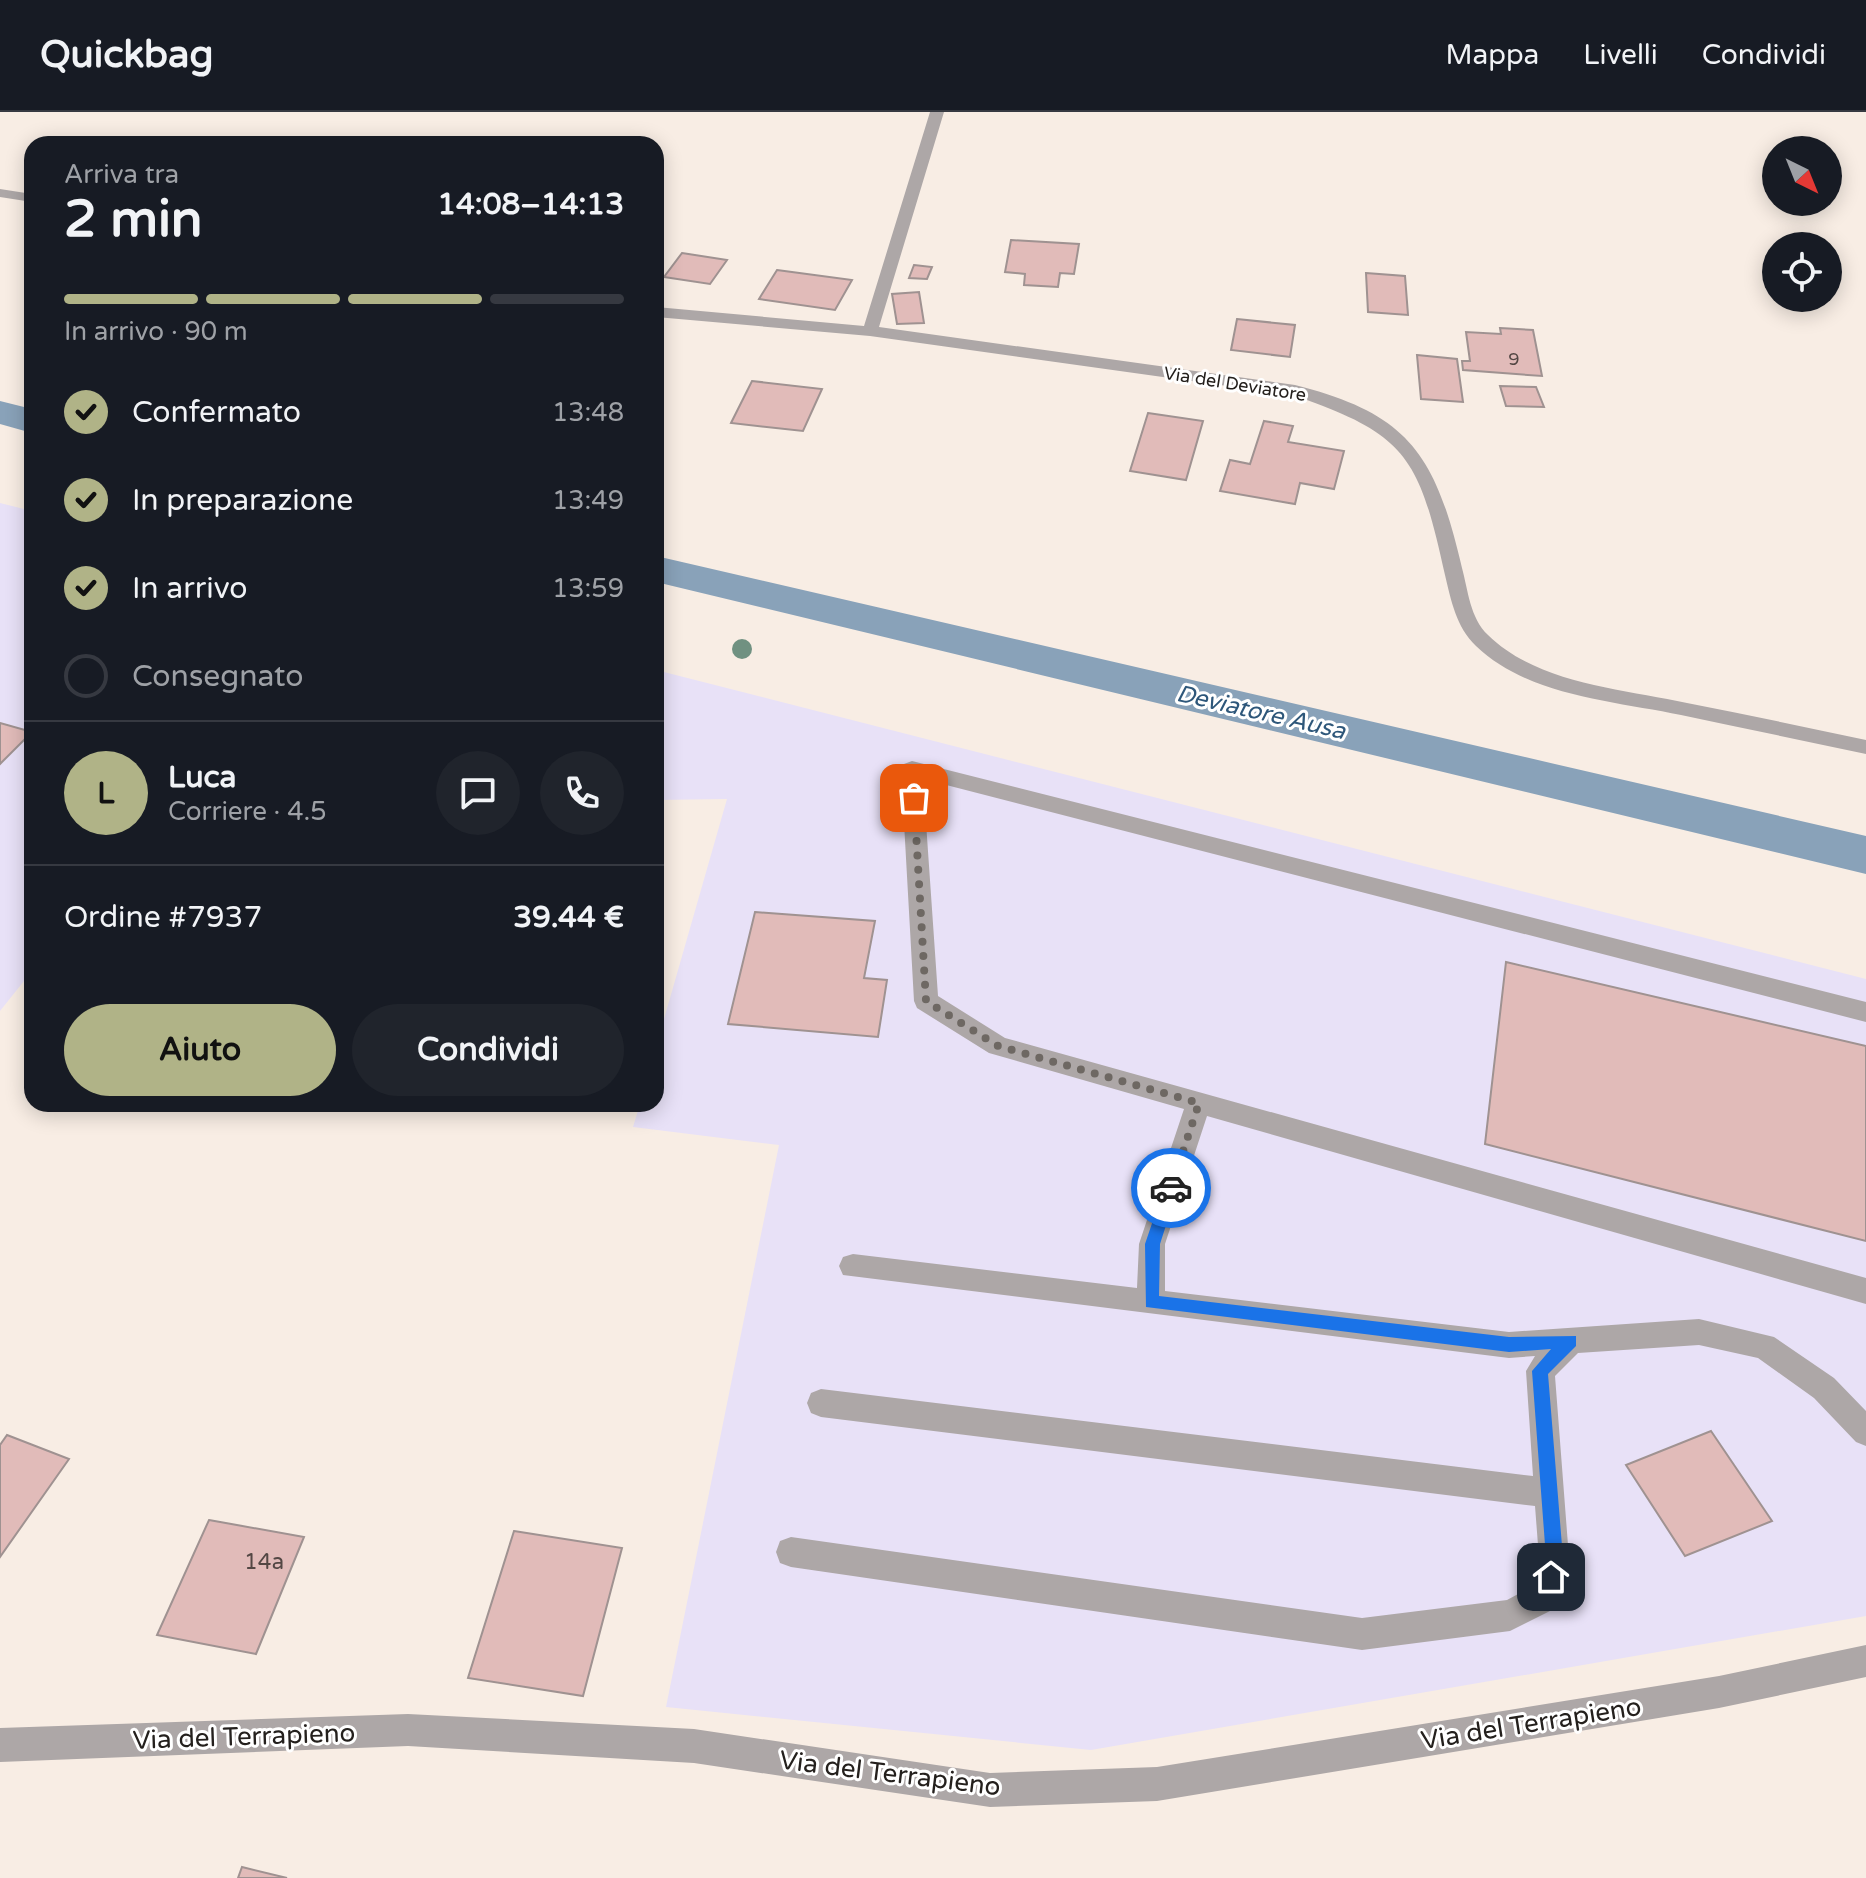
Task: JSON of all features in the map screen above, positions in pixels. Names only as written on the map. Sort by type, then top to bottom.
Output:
[{"type":"street","points":[[870,331],[937,112]]},
{"type":"street","points":[[0,193],[24,197]]},
{"type":"street","name":"Via del Deviatore","points":[[664,313],[870,331],[1295,390],[1343,405],[1375,419],[1409,447],[1428,476],[1441,515],[1462,609],[1479,638],[1510,662],[1555,682],[1866,747]]},
{"type":"street","points":[[1866,1012],[912,769],[926,1001],[998,1046],[1866,1291]]},
{"type":"street","points":[[1151,1302],[1152,1244],[1199,1103]]},
{"type":"street","points":[[853,1266],[1509,1345],[1699,1332],[1764,1346],[1824,1388],[1866,1432]]},
{"type":"street","points":[[791,1552],[1362,1634],[1510,1615],[1547,1596],[1554,1558],[1540,1371],[1571,1341]]},
{"type":"street","points":[[821,1403],[1549,1493]]},
{"type":"street","name":"Via del Terrapieno","points":[[0,1745],[408,1730],[694,1746],[990,1790],[1157,1784],[1719,1692],[1866,1661]]},
{"type":"shaded area","points":[[0,503],[24,509],[24,981],[0,1011]]},
{"type":"shaded area","points":[[664,672],[1866,979],[1866,1616],[1091,1750],[666,1707],[779,1145],[633,1127],[638,1112],[664,1112],[664,1019],[727,799],[664,800]]},
{"type":"building","points":[[1011,240],[1079,244],[1074,274],[1060,273],[1058,287],[1024,285],[1025,274],[1005,272]]},
{"type":"building","points":[[682,253],[727,260],[710,284],[664,277]]},
{"type":"building","points":[[914,265],[932,267],[927,279],[909,278]]},
{"type":"building","points":[[777,270],[852,280],[835,310],[759,299]]},
{"type":"building","points":[[1366,273],[1405,276],[1408,315],[1368,312]]},
{"type":"building","points":[[919,292],[924,323],[897,324],[892,294]]},
{"type":"building","points":[[1237,319],[1295,325],[1290,357],[1231,350]]},
{"type":"building","points":[[1500,328],[1533,330],[1542,376],[1463,370],[1462,361],[1470,361],[1466,332],[1501,334]]},
{"type":"building","points":[[1417,355],[1457,359],[1463,402],[1421,399]]},
{"type":"building","points":[[752,381],[822,389],[803,431],[731,423]]},
{"type":"building","points":[[1500,386],[1536,387],[1544,407],[1506,406]]},
{"type":"building","points":[[1148,413],[1203,421],[1186,480],[1130,471]]},
{"type":"building","points":[[1264,421],[1293,426],[1288,442],[1344,451],[1334,489],[1300,483],[1295,504],[1220,491],[1230,460],[1250,464]]},
{"type":"building","points":[[0,723],[24,730],[24,740],[0,764]]},
{"type":"building","points":[[755,912],[875,921],[864,978],[887,980],[878,1037],[728,1024]]},
{"type":"building","points":[[1506,962],[1866,1046],[1866,1241],[1485,1144]]},
{"type":"building","points":[[1711,1431],[1772,1521],[1685,1556],[1626,1465]]},
{"type":"building","points":[[7,1435],[69,1459],[0,1557],[0,1445]]},
{"type":"building","points":[[209,1520],[304,1537],[256,1654],[157,1635]]},
{"type":"building","points":[[514,1531],[622,1548],[583,1696],[468,1678]]},
{"type":"building","points":[[242,1867],[287,1878],[238,1878]]},
{"type":"waterway","name":"Deviatore Ausa","points":[[0,412],[24,419]]},
{"type":"waterway","name":"Deviatore Ausa","points":[[664,571],[1866,855]]},
{"type":"way so far","points":[[914,798],[926,1001],[998,1046],[1199,1103],[1171,1188]]},
{"type":"route","points":[[1171,1188],[1152,1244],[1151,1302],[1509,1345],[1571,1341],[1540,1371],[1554,1558],[1551,1577]]}]
